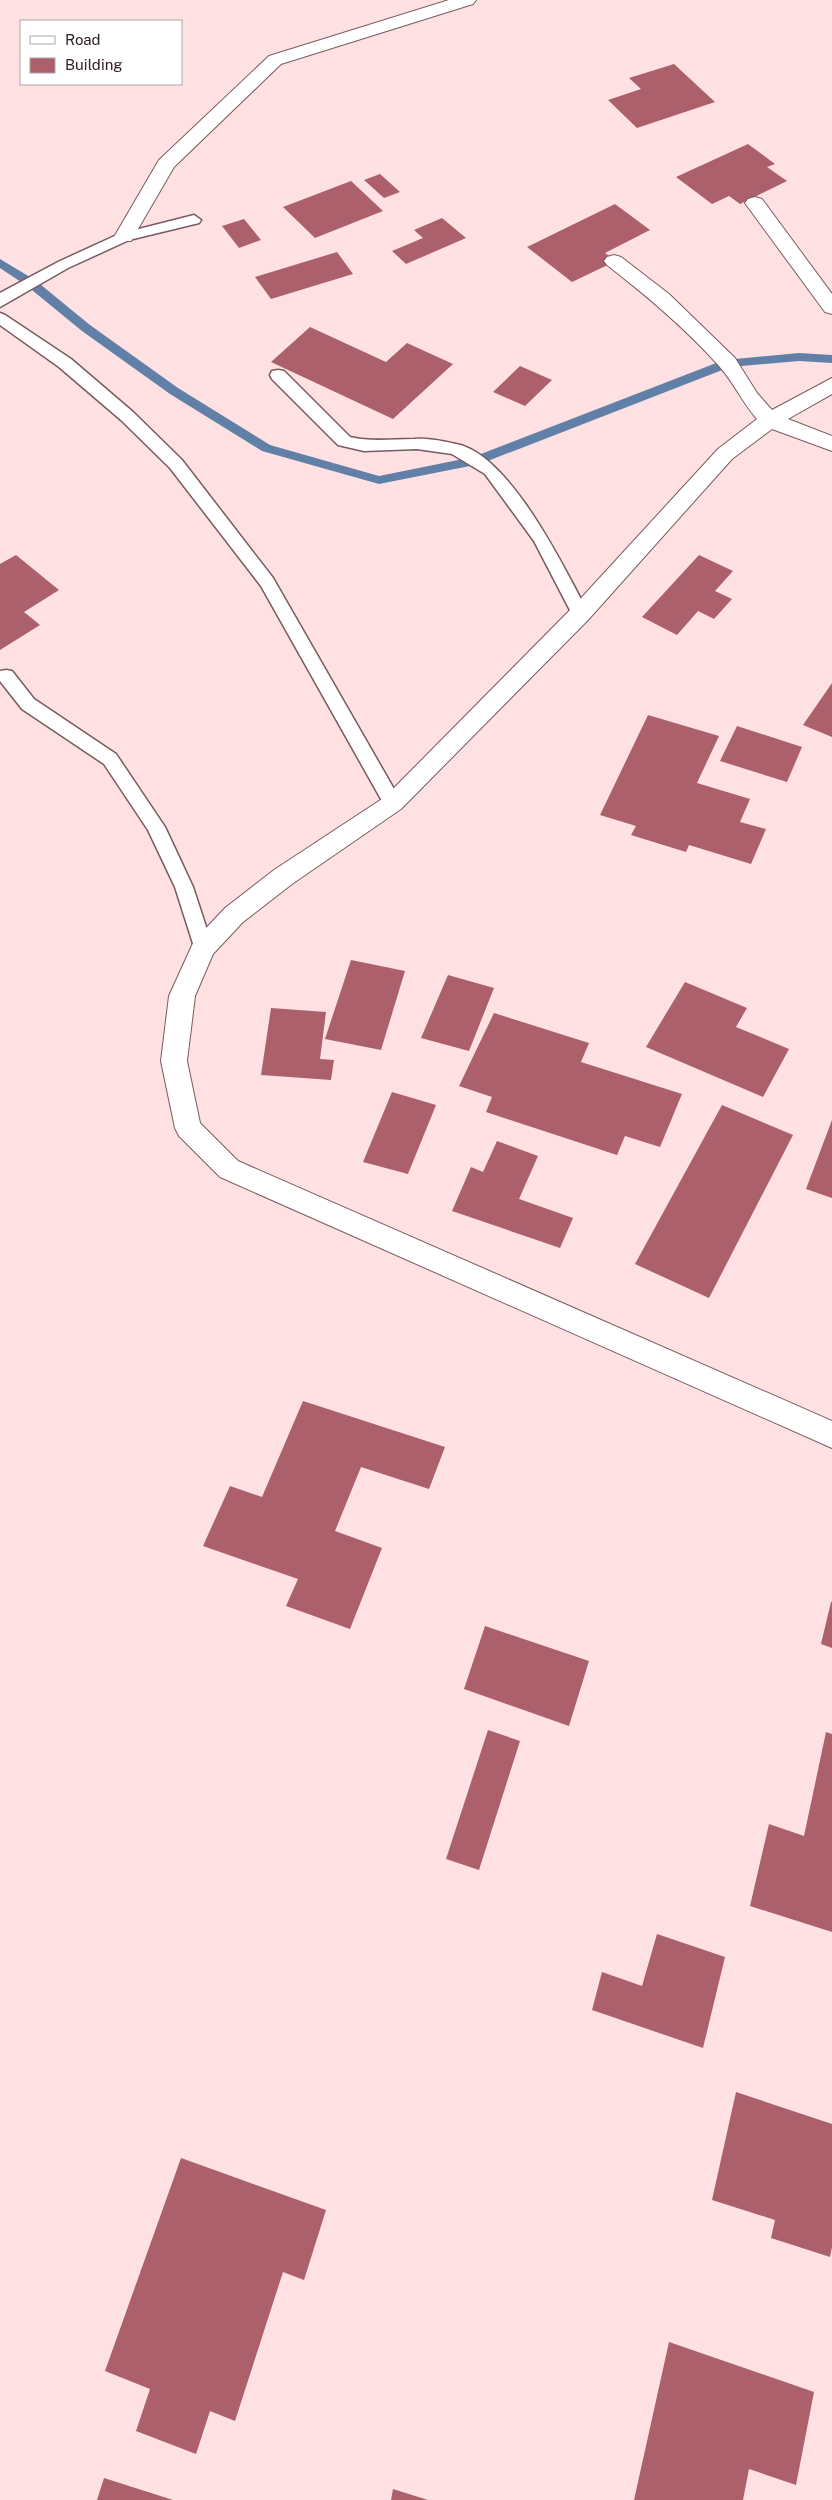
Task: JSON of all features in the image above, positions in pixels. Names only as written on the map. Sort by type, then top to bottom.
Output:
[{"type":"street","points":[[124,237],[166,164],[276,60],[466,0]]},
{"type":"street","points":[[755,203],[832,308]]},
{"type":"street","points":[[614,261],[662,298],[728,362],[750,398],[770,420],[832,444]]},
{"type":"street","points":[[832,385],[770,420],[726,454],[580,614],[393,803],[283,877],[234,915],[203,948],[182,996],[174,1061],[188,1128],[229,1168],[832,1434]]},
{"type":"lane","points":[[0,302],[4,297],[63,266],[124,237],[194,220]]},
{"type":"lane","points":[[0,318],[65,363],[127,416],[176,464],[267,582],[393,803]]},
{"type":"lane","points":[[278,375],[344,441],[364,446],[417,444],[456,449],[491,470],[541,539],[580,614]]},
{"type":"lane","points":[[6,676],[28,704],[110,759],[156,827],[184,887],[203,948]]},
{"type":"building","points":[[674,64],[715,102],[637,128],[608,100],[641,89],[629,78]]},
{"type":"building","points":[[748,144],[775,164],[767,167],[787,181],[740,204],[729,196],[712,204],[676,177]]},
{"type":"building","points":[[380,174],[400,192],[384,198],[364,180]]},
{"type":"building","points":[[351,181],[383,211],[315,238],[283,207]]},
{"type":"building","points":[[615,204],[650,230],[605,253],[616,261],[572,282],[527,247]]},
{"type":"building","points":[[442,218],[466,238],[406,264],[392,251],[423,238],[414,230]]},
{"type":"building","points":[[244,219],[261,240],[239,248],[222,226]]},
{"type":"building","points":[[337,252],[353,274],[271,299],[255,277]]},
{"type":"building","points":[[310,327],[386,362],[407,343],[453,364],[393,419],[271,362]]},
{"type":"building","points":[[520,366],[552,380],[525,406],[493,392]]},
{"type":"building","points":[[16,555],[59,590],[24,612],[40,625],[0,650],[0,564]]},
{"type":"building","points":[[699,555],[733,571],[715,591],[732,599],[714,619],[698,611],[677,635],[642,617]]},
{"type":"building","points":[[832,683],[832,737],[803,725]]},
{"type":"building","points":[[648,715],[719,736],[697,783],[750,799],[740,822],[766,829],[751,864],[689,845],[686,852],[631,835],[636,826],[600,815]]},
{"type":"building","points":[[737,726],[802,747],[787,782],[720,761]]},
{"type":"building","points":[[351,960],[405,971],[381,1050],[325,1039]]},
{"type":"building","points":[[448,975],[494,988],[469,1051],[421,1038]]},
{"type":"building","points":[[685,982],[747,1008],[736,1027],[789,1049],[763,1097],[646,1047]]},
{"type":"building","points":[[271,1008],[326,1012],[320,1059],[334,1060],[331,1080],[261,1075]]},
{"type":"building","points":[[494,1013],[589,1043],[581,1062],[682,1094],[660,1147],[625,1136],[617,1155],[486,1112],[492,1097],[459,1086]]},
{"type":"building","points":[[392,1092],[436,1105],[408,1174],[363,1162]]},
{"type":"building","points":[[722,1105],[793,1135],[709,1298],[635,1264]]},
{"type":"building","points":[[832,1120],[832,1198],[806,1189]]},
{"type":"building","points":[[497,1141],[538,1156],[519,1199],[573,1218],[560,1248],[452,1211],[471,1167],[483,1172]]},
{"type":"building","points":[[303,1401],[445,1447],[429,1489],[361,1467],[335,1531],[382,1548],[350,1629],[286,1606],[298,1579],[203,1546],[230,1486],[262,1497]]},
{"type":"building","points":[[832,1602],[832,1648],[821,1644]]},
{"type":"building","points":[[485,1626],[589,1661],[569,1726],[464,1689]]},
{"type":"building","points":[[488,1730],[520,1741],[479,1870],[446,1859]]},
{"type":"building","points":[[826,1732],[832,1734],[832,1932],[750,1906],[769,1824],[804,1836]]},
{"type":"building","points":[[657,1934],[725,1957],[703,2048],[592,2010],[602,1972],[642,1986]]},
{"type":"building","points":[[736,2092],[832,2124],[832,2247],[830,2257],[771,2238],[775,2220],[712,2200]]},
{"type":"building","points":[[181,2158],[326,2210],[304,2280],[283,2272],[235,2421],[210,2411],[196,2454],[136,2431],[150,2389],[105,2371]]},
{"type":"building","points":[[669,2342],[814,2392],[796,2485],[749,2469],[743,2500],[634,2500]]},
{"type":"building","points":[[104,2478],[173,2500],[97,2500]]},
{"type":"building","points":[[393,2489],[428,2500],[391,2500]]},
{"type":"waterway","points":[[0,263],[31,283],[86,328],[174,391],[266,448],[379,480],[476,461],[728,363],[799,357],[832,359]]}]
